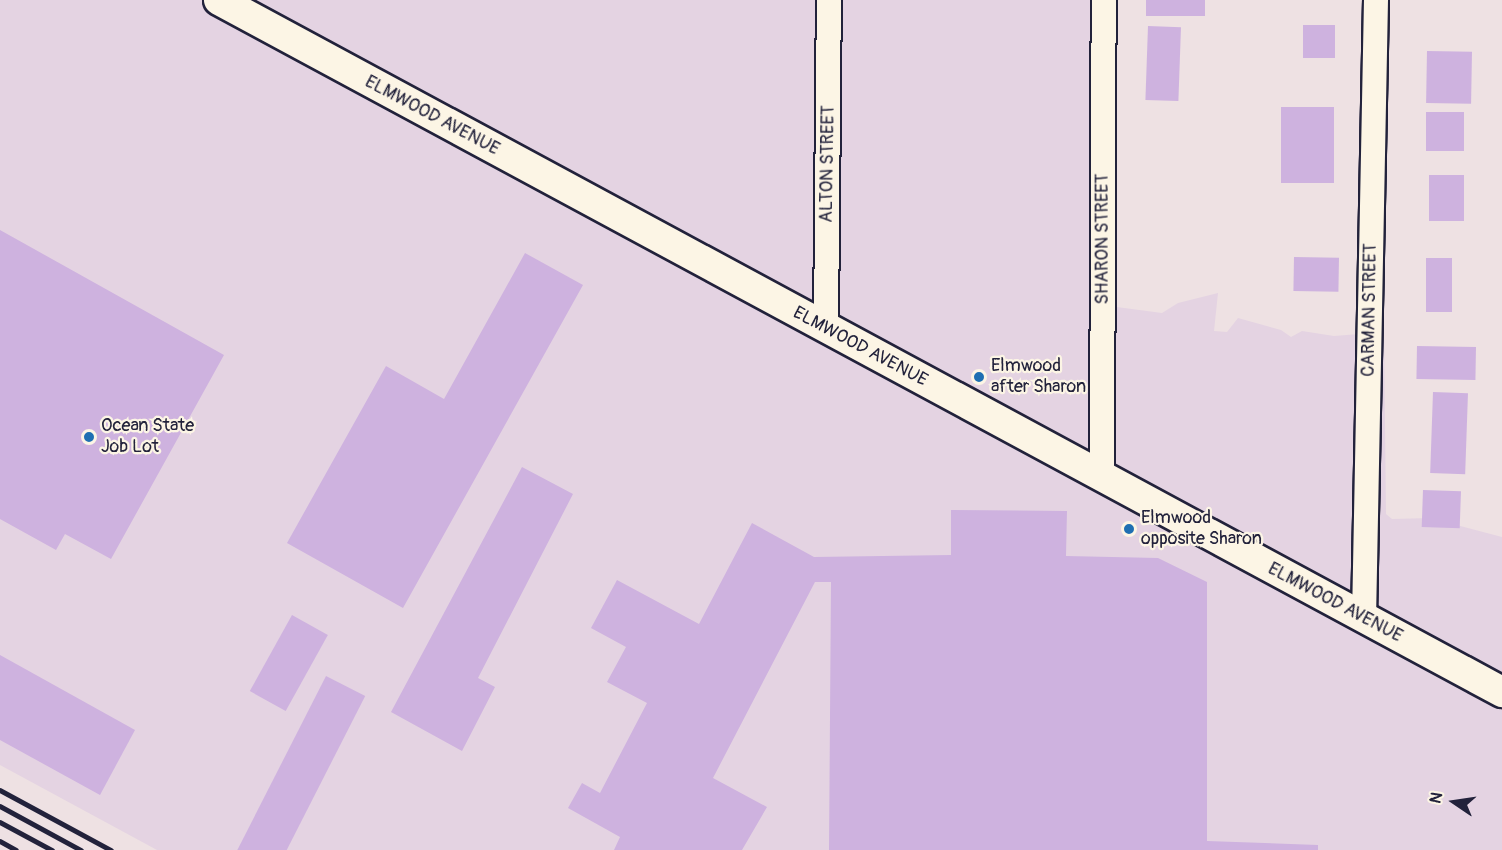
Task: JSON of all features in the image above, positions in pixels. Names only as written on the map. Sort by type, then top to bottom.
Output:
[{"type":"main road","name":"ELMWOOD AVENUE","points":[[219,0],[1502,692]]},
{"type":"street","name":"ALTON STREET","points":[[826,328],[830,0]]},
{"type":"street","name":"SHARON STREET","points":[[1102,478],[1104,0]]},
{"type":"street","name":"CARMAN STREET","points":[[1364,619],[1376,0]]},
{"type":"shaded area","points":[[0,0],[1111,0],[1109,306],[1162,313],[1178,303],[1218,293],[1214,331],[1227,332],[1238,318],[1281,330],[1291,337],[1302,331],[1334,336],[1384,332],[1386,514],[1392,519],[1430,518],[1502,537],[1502,850],[157,850],[0,765]]},
{"type":"building","points":[[1146,0],[1205,0],[1205,16],[1146,16]]},
{"type":"building","points":[[1303,25],[1335,25],[1335,58],[1303,58]]},
{"type":"building","points":[[1148,26],[1181,27],[1178,101],[1145,100]]},
{"type":"building","points":[[1427,51],[1472,52],[1471,104],[1426,103]]},
{"type":"building","points":[[1281,107],[1334,107],[1334,183],[1281,183]]},
{"type":"building","points":[[1426,112],[1464,112],[1464,151],[1426,151]]},
{"type":"building","points":[[1429,175],[1464,175],[1464,221],[1429,221]]},
{"type":"building","name":"Ocean State Job Lot","points":[[0,230],[224,355],[111,559],[65,534],[56,550],[0,519]]},
{"type":"building","points":[[525,253],[583,285],[403,608],[287,543],[386,366],[444,399]]},
{"type":"building","points":[[1294,257],[1339,258],[1338,292],[1293,291]]},
{"type":"building","points":[[1426,258],[1452,258],[1452,312],[1426,312]]},
{"type":"building","points":[[1417,346],[1476,347],[1475,380],[1416,379]]},
{"type":"building","points":[[1433,392],[1468,393],[1465,474],[1430,473]]},
{"type":"building","points":[[522,467],[573,494],[478,678],[495,687],[462,751],[391,712]]},
{"type":"building","points":[[1423,490],[1461,491],[1460,528],[1422,527]]},
{"type":"building","points":[[951,510],[1067,511],[1066,556],[1158,558],[1207,582],[1207,841],[1318,845],[1318,850],[829,850],[831,582],[815,582],[713,778],[767,807],[742,850],[614,850],[620,837],[568,808],[582,783],[600,793],[647,703],[607,682],[626,647],[591,628],[617,580],[699,624],[752,523],[814,557],[951,555]]},
{"type":"building","points":[[292,615],[328,635],[286,711],[250,691]]},
{"type":"building","points":[[0,655],[135,730],[100,795],[0,740]]},
{"type":"building","points":[[326,676],[365,696],[287,850],[237,850]]},
{"type":"railway","points":[[0,790],[111,850]]},
{"type":"railway","points":[[0,806],[81,850]]},
{"type":"railway","points":[[0,822],[52,850]]},
{"type":"railway","points":[[0,841],[16,850]]},
{"type":"place","name":"Elmwood after Sharon","points":[[979,377]]},
{"type":"place","name":"Ocean State Job Lot","points":[[89,437]]},
{"type":"place","name":"Elmwood opposite Sharon","points":[[1129,529]]}]
